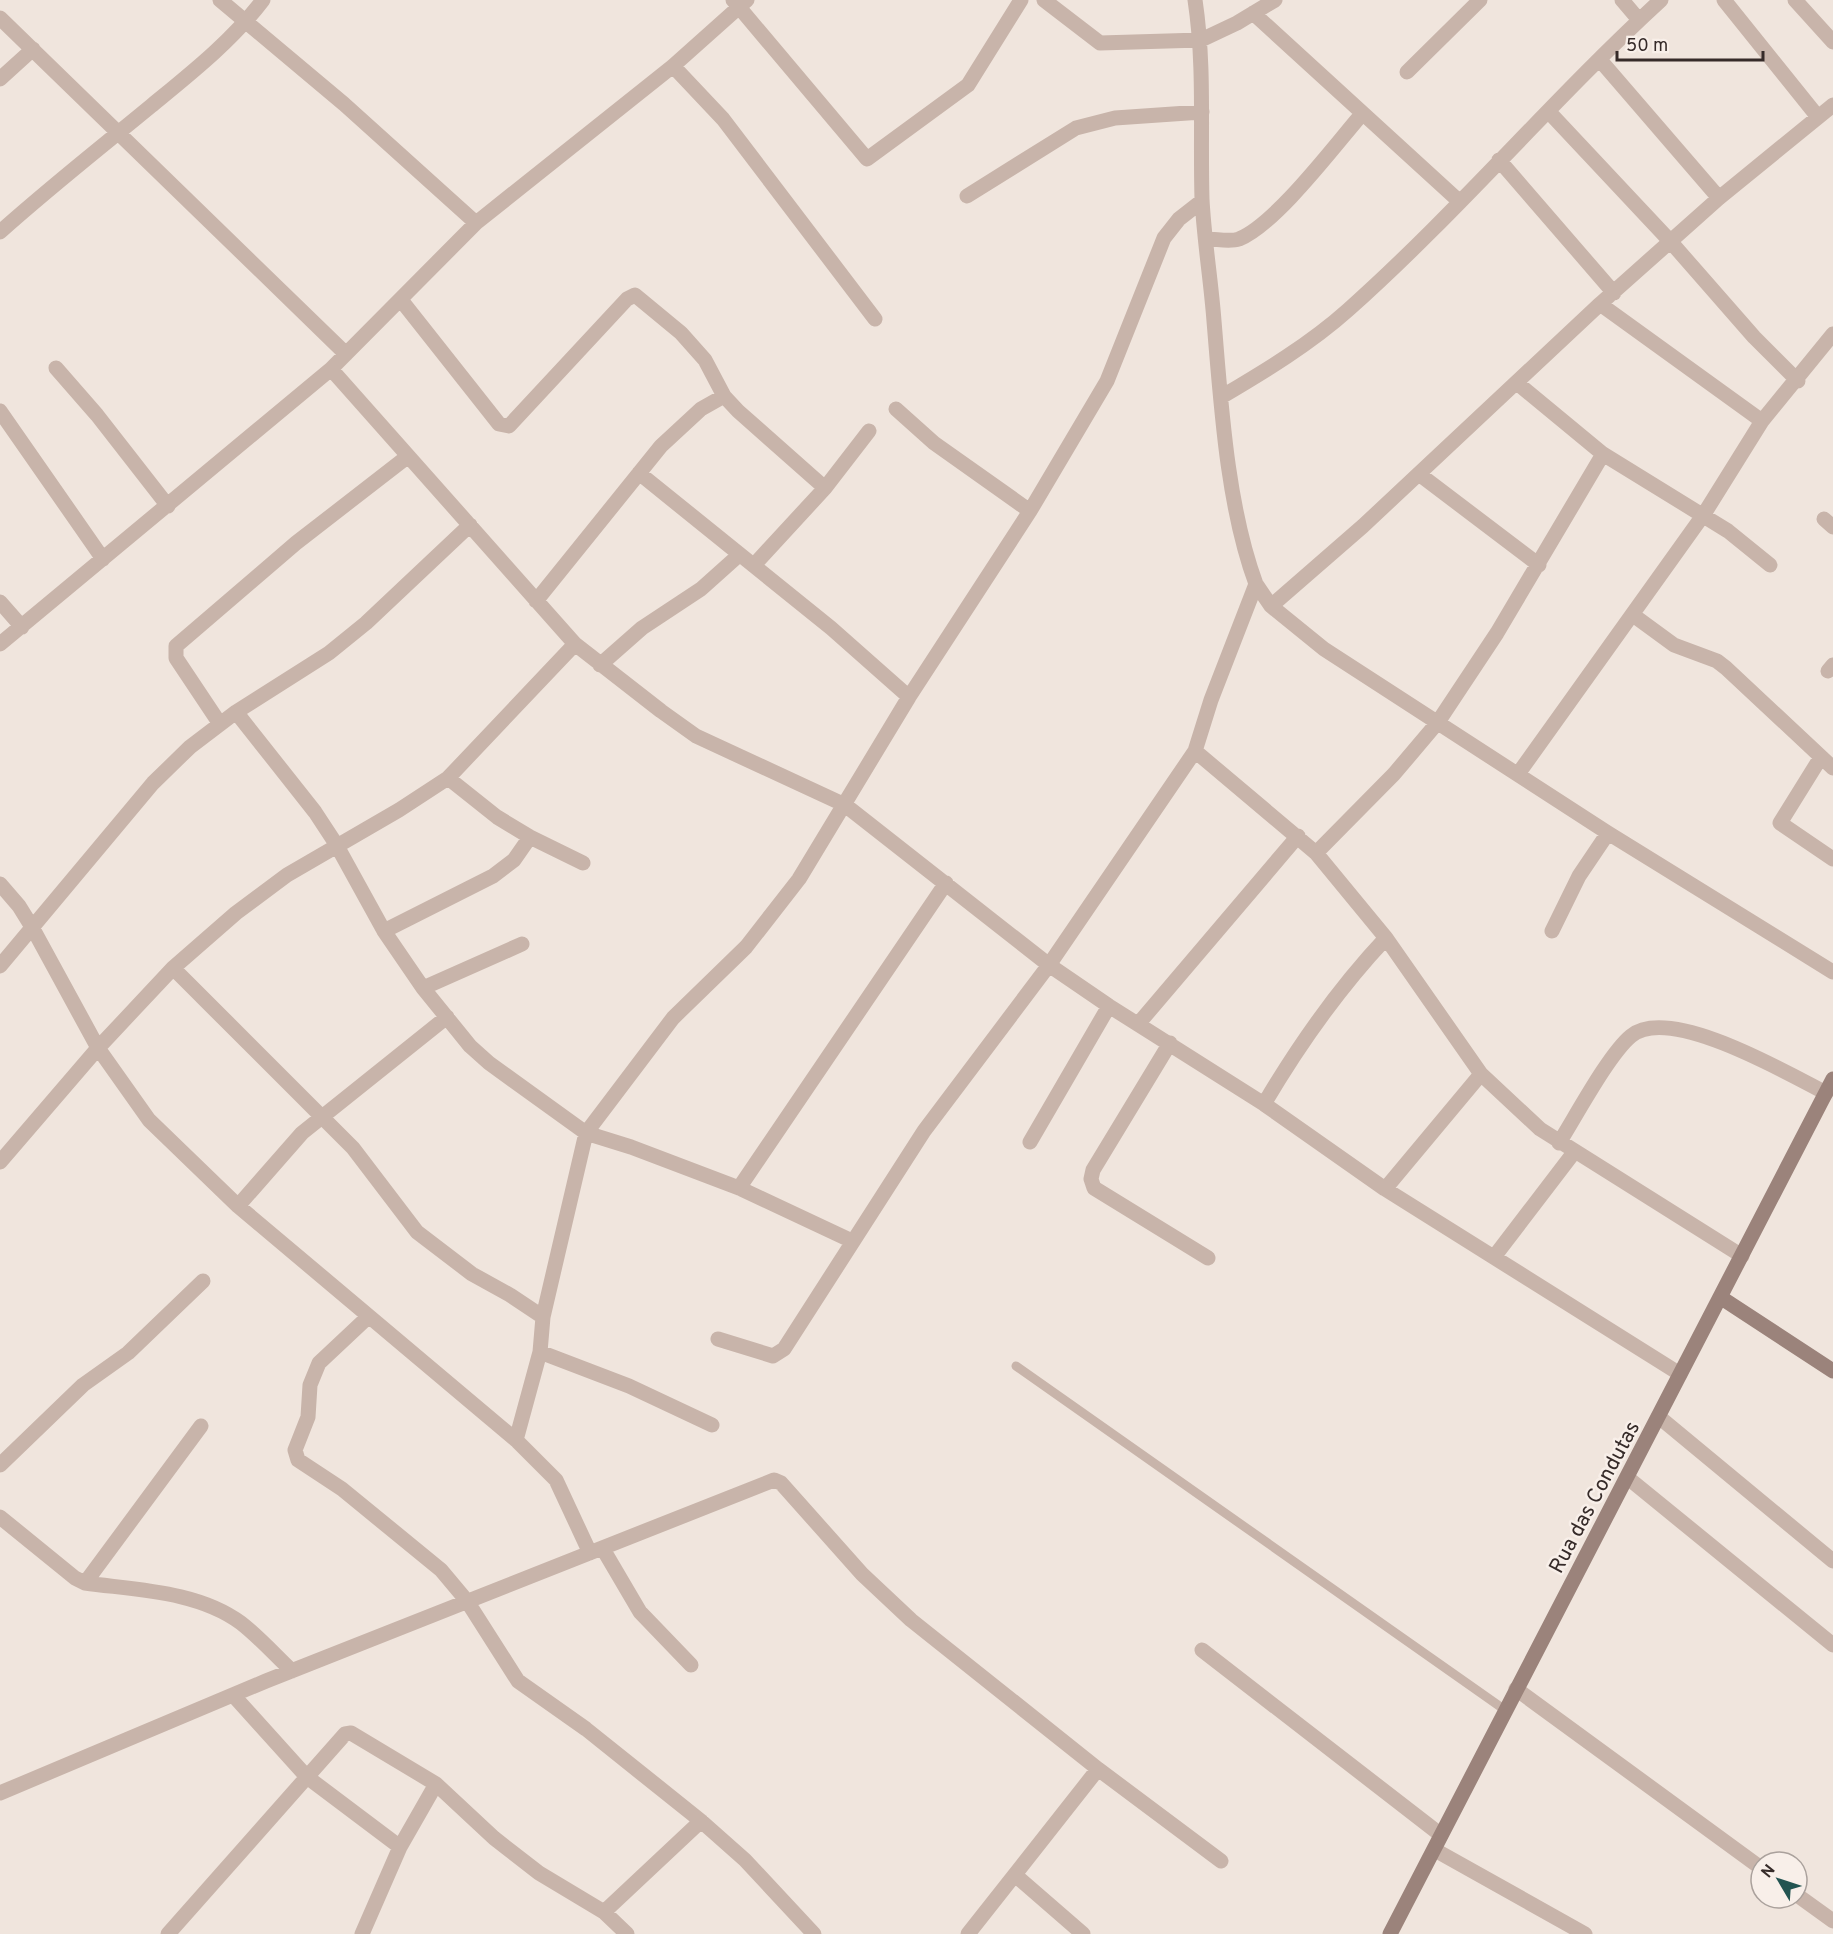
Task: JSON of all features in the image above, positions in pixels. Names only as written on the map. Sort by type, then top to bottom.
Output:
[{"type":"street","points":[[220,0],[344,104],[476,223]]},
{"type":"street","points":[[0,232],[54,184],[188,76],[245,23],[264,0]]},
{"type":"street","points":[[0,644],[332,369],[476,223],[673,66],[740,2],[867,159],[968,85],[1021,0]]},
{"type":"street","points":[[1044,0],[1100,43],[1201,40],[1275,0]]},
{"type":"street","points":[[1195,0],[1201,40],[1202,201],[1226,446],[1248,561],[1256,584],[1271,606],[1324,649],[1608,833],[1833,972]]},
{"type":"street","points":[[1407,72],[1480,0]]},
{"type":"street","points":[[1622,0],[1639,20]]},
{"type":"street","points":[[1221,397],[1274,365],[1347,311],[1460,202],[1499,160],[1661,0]]},
{"type":"street","points":[[1724,0],[1818,117]]},
{"type":"street","points":[[1795,0],[1833,42]]},
{"type":"street","points":[[1253,13],[1460,202]]},
{"type":"street","points":[[0,18],[120,132],[200,215],[346,354]]},
{"type":"street","points":[[0,79],[33,49]]},
{"type":"street","points":[[1600,60],[1719,198]]},
{"type":"street","points":[[673,66],[723,119],[875,319]]},
{"type":"street","points":[[1271,606],[1419,474],[1599,304],[1719,198],[1833,105]]},
{"type":"street","points":[[968,196],[1076,128],[1115,118],[1202,111]]},
{"type":"street","points":[[1549,112],[1797,381]]},
{"type":"street","points":[[1207,239],[1236,240],[1250,234],[1313,173],[1362,114]]},
{"type":"street","points":[[1499,160],[1614,293]]},
{"type":"street","points":[[516,1440],[540,1352],[543,1317],[586,1133],[673,1018],[746,947],[799,879],[909,697],[1030,511],[1107,381],[1164,238],[1179,219],[1202,201]]},
{"type":"street","points":[[401,300],[504,426],[509,426],[627,299],[635,295],[681,333],[705,360],[724,396],[825,488]]},
{"type":"street","points":[[1599,304],[1762,421]]},
{"type":"street","points":[[1518,774],[1704,514],[1762,421],[1833,335]]},
{"type":"street","points":[[56,368],[97,415],[168,506]]},
{"type":"street","points":[[332,369],[536,601],[575,644],[600,665],[696,736],[845,805],[1049,964],[1109,1006],[1264,1104],[1385,1189],[1680,1374]]},
{"type":"street","points":[[1517,383],[1603,454],[1704,514],[1770,565]]},
{"type":"street","points":[[536,601],[661,446],[701,409],[724,396]]},
{"type":"street","points":[[897,409],[934,443],[1030,511]]},
{"type":"street","points":[[0,411],[103,559]]},
{"type":"street","points":[[754,565],[825,488],[869,431]]},
{"type":"street","points":[[1316,853],[1394,774],[1438,722],[1539,565],[1603,454]]},
{"type":"street","points":[[220,724],[176,658],[176,646],[296,543],[407,457]]},
{"type":"street","points":[[639,473],[754,565],[909,697]]},
{"type":"street","points":[[1419,474],[1539,565]]},
{"type":"street","points":[[0,966],[153,783],[190,747],[236,712],[329,653],[366,623],[470,525]]},
{"type":"street","points":[[600,665],[642,628],[701,589],[739,555]]},
{"type":"street","points":[[718,1339],[773,1356],[779,1353],[924,1131],[1049,964],[1195,751],[1211,700],[1256,584]]},
{"type":"street","points":[[0,602],[22,627]]},
{"type":"street","points":[[1633,615],[1674,645],[1717,661],[1833,768]]},
{"type":"street","points":[[0,1162],[98,1048],[173,968],[236,913],[287,875],[336,844],[399,810],[448,778],[575,644]]},
{"type":"street","points":[[236,712],[315,812],[336,844],[384,931],[423,988],[489,1064],[586,1133],[631,1147],[739,1188],[852,1241]]},
{"type":"street","points":[[1195,751],[1316,853],[1386,938],[1481,1074],[1540,1129],[1742,1256]]},
{"type":"street","points":[[1821,757],[1780,823],[1833,859]]},
{"type":"street","points":[[448,778],[497,817],[530,837],[583,863]]},
{"type":"street","points":[[1552,932],[1579,876],[1608,833]]},
{"type":"street","points":[[1139,1023],[1298,836]]},
{"type":"street","points":[[384,931],[493,876],[513,860],[530,837]]},
{"type":"street","points":[[739,1188],[946,883]]},
{"type":"street","points":[[0,884],[19,906],[32,927],[98,1048],[149,1120],[238,1206],[355,1302],[368,1317],[516,1440],[556,1479],[596,1551],[640,1612],[692,1665]]},
{"type":"street","points":[[1264,1104],[1312,1025],[1354,972],[1386,938]]},
{"type":"street","points":[[423,988],[522,944]]},
{"type":"street","points":[[173,968],[260,1059],[321,1116],[363,1160],[417,1232],[472,1274],[543,1317]]},
{"type":"street","points":[[1030,1142],[1109,1006]]},
{"type":"street","points":[[238,1206],[294,1142],[321,1116],[447,1017]]},
{"type":"street","points":[[1560,1143],[1615,1055],[1631,1036],[1647,1027],[1669,1027],[1729,1044],[1826,1093]]},
{"type":"street","points":[[1170,1043],[1093,1170],[1091,1179],[1094,1188],[1208,1258]]},
{"type":"street","points":[[1385,1189],[1481,1074]]},
{"type":"street","name":"Rua das Condutas","points":[[1390,1934],[1833,1079]]},
{"type":"street","points":[[1494,1257],[1575,1151]]},
{"type":"street","points":[[0,1465],[82,1385],[128,1353],[203,1281]]},
{"type":"street","points":[[1720,1297],[1833,1371]]},
{"type":"street","points":[[368,1317],[319,1363],[310,1385],[308,1417],[295,1455],[342,1489],[441,1570],[467,1601],[518,1681],[586,1729],[701,1821],[745,1860],[814,1934]]},
{"type":"street","points":[[540,1352],[629,1386],[712,1425]]},
{"type":"street","points":[[1659,1417],[1833,1561]]},
{"type":"street","points":[[85,1583],[201,1426]]},
{"type":"street","points":[[1628,1478],[1833,1645]]},
{"type":"street","points":[[0,1793],[292,1671],[774,1479],[781,1483],[862,1574],[911,1620],[1098,1769],[1221,1861]]},
{"type":"street","points":[[0,1518],[75,1578],[85,1583],[171,1594],[240,1622],[292,1671]]},
{"type":"street","points":[[1202,1650],[1441,1834]]},
{"type":"street","points":[[1516,1689],[1749,1859]]},
{"type":"street","points":[[233,1695],[307,1777],[400,1847]]},
{"type":"street","points":[[168,1934],[345,1734],[351,1733],[436,1784],[494,1838],[539,1873],[604,1912],[627,1934]]},
{"type":"street","points":[[968,1934],[1098,1769]]},
{"type":"street","points":[[362,1934],[400,1847],[436,1784]]},
{"type":"street","points":[[604,1912],[701,1821]]},
{"type":"street","points":[[1435,1850],[1585,1934]]},
{"type":"street","points":[[1015,1875],[1083,1934]]},
{"type":"street","points":[[1809,1904],[1833,1921]]},
{"type":"lane","points":[[1016,1366],[1505,1710]]}]
